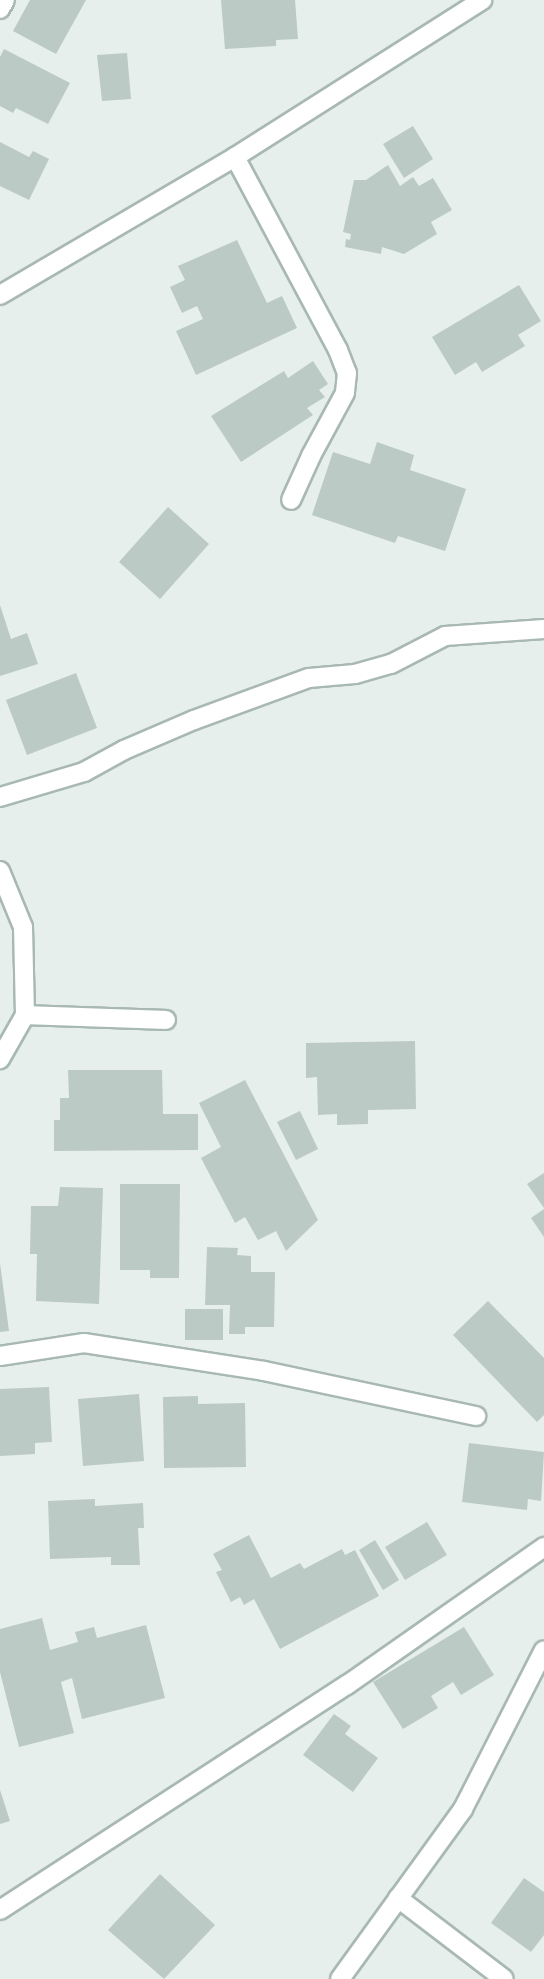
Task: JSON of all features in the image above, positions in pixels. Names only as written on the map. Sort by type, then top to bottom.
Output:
[{"type":"street","points":[[0,9],[5,0]]},
{"type":"street","points":[[0,295],[235,157],[482,0]]},
{"type":"street","points":[[235,157],[338,350],[347,373],[345,393],[311,456],[291,500]]},
{"type":"street","points":[[0,797],[84,772],[124,750],[194,720],[309,678],[355,674],[391,664],[445,636],[544,629]]},
{"type":"street","points":[[0,872],[7,904],[23,927],[25,1015],[0,1059]]},
{"type":"street","points":[[25,1015],[166,1020]]},
{"type":"street","points":[[0,1356],[84,1343],[264,1371],[476,1416]]},
{"type":"street","points":[[0,1910],[347,1685],[544,1547]]},
{"type":"street","points":[[340,1979],[462,1809],[544,1650]]},
{"type":"street","points":[[398,1898],[504,1979]]},
{"type":"building","points":[[30,0],[86,0],[56,54],[13,31]]},
{"type":"building","points":[[221,0],[295,0],[298,39],[276,40],[276,46],[225,49]]},
{"type":"building","points":[[4,49],[70,83],[48,124],[16,108],[13,113],[0,106],[0,57]]},
{"type":"building","points":[[127,53],[131,99],[102,101],[97,55]]},
{"type":"building","points":[[413,126],[433,159],[404,178],[383,144]]},
{"type":"building","points":[[0,142],[29,157],[33,151],[49,159],[29,200],[0,186]]},
{"type":"building","points":[[388,165],[400,186],[413,177],[419,186],[433,178],[452,210],[431,222],[437,234],[404,254],[382,247],[381,254],[345,247],[346,239],[350,240],[351,234],[343,232],[354,180],[366,180]]},
{"type":"building","points":[[237,240],[267,303],[282,296],[297,328],[196,375],[176,331],[203,319],[197,306],[182,313],[170,287],[185,280],[178,266]]},
{"type":"building","points":[[519,285],[541,321],[518,335],[525,346],[482,372],[476,362],[455,375],[432,337]]},
{"type":"building","points":[[313,361],[328,384],[319,390],[325,397],[307,408],[313,415],[241,462],[211,416],[284,371],[288,378]]},
{"type":"building","points":[[377,442],[414,455],[410,470],[466,489],[445,551],[398,536],[395,543],[312,515],[333,452],[370,464]]},
{"type":"building","points":[[168,507],[209,544],[160,599],[119,562]]},
{"type":"building","points":[[0,605],[11,639],[27,633],[38,664],[0,676]]},
{"type":"building","points":[[76,673],[97,728],[27,755],[6,700]]},
{"type":"building","points":[[415,1041],[416,1109],[368,1110],[368,1124],[337,1125],[337,1114],[318,1115],[317,1077],[306,1078],[306,1043]]},
{"type":"building","points":[[68,1070],[162,1070],[163,1114],[198,1114],[198,1150],[54,1151],[54,1120],[60,1120],[60,1098],[69,1098]]},
{"type":"building","points":[[245,1080],[318,1220],[286,1251],[276,1231],[258,1240],[245,1217],[235,1223],[201,1158],[221,1147],[199,1103]]},
{"type":"building","points":[[300,1111],[318,1149],[296,1160],[277,1122]]},
{"type":"building","points":[[544,1173],[544,1208],[527,1184]]},
{"type":"building","points":[[120,1184],[180,1184],[179,1278],[150,1278],[150,1270],[120,1270]]},
{"type":"building","points":[[60,1187],[103,1188],[99,1304],[36,1301],[37,1254],[30,1254],[31,1206],[58,1206]]},
{"type":"building","points":[[544,1209],[544,1237],[531,1218]]},
{"type":"building","points":[[207,1247],[238,1248],[237,1255],[251,1256],[251,1272],[275,1272],[274,1327],[245,1327],[245,1334],[229,1334],[230,1305],[205,1305]]},
{"type":"building","points":[[0,1263],[9,1331],[0,1332]]},
{"type":"building","points":[[488,1301],[544,1358],[544,1415],[537,1422],[453,1335]]},
{"type":"building","points":[[185,1309],[223,1309],[223,1340],[185,1340]]},
{"type":"building","points":[[49,1387],[52,1442],[35,1443],[35,1454],[0,1456],[0,1389]]},
{"type":"building","points":[[139,1394],[144,1461],[83,1466],[78,1399]]},
{"type":"building","points":[[198,1396],[198,1404],[245,1403],[246,1467],[164,1468],[163,1397]]},
{"type":"building","points":[[469,1443],[544,1452],[541,1501],[528,1499],[527,1510],[462,1502]]},
{"type":"building","points":[[95,1499],[95,1506],[143,1503],[144,1528],[138,1528],[140,1565],[111,1565],[111,1557],[50,1559],[48,1501]]},
{"type":"building","points":[[427,1522],[447,1555],[405,1580],[385,1547]]},
{"type":"building","points":[[249,1535],[271,1578],[300,1563],[304,1569],[342,1549],[345,1555],[355,1550],[379,1596],[280,1649],[254,1599],[244,1605],[240,1597],[231,1602],[216,1572],[222,1570],[213,1554]]},
{"type":"building","points":[[375,1540],[399,1580],[383,1590],[359,1550]]},
{"type":"building","points":[[42,1618],[50,1650],[78,1642],[75,1632],[94,1627],[97,1638],[146,1625],[165,1698],[82,1719],[72,1678],[61,1682],[74,1733],[19,1747],[0,1672],[0,1629]]},
{"type":"building","points":[[464,1627],[494,1675],[461,1695],[453,1682],[431,1696],[438,1708],[403,1729],[373,1682]]},
{"type":"building","points":[[334,1714],[351,1726],[345,1734],[378,1758],[353,1792],[303,1755]]},
{"type":"building","points":[[0,1790],[10,1821],[0,1824]]},
{"type":"building","points":[[160,1874],[215,1925],[164,1979],[108,1930]]},
{"type":"building","points":[[524,1878],[544,1892],[544,1935],[531,1952],[491,1923]]}]
